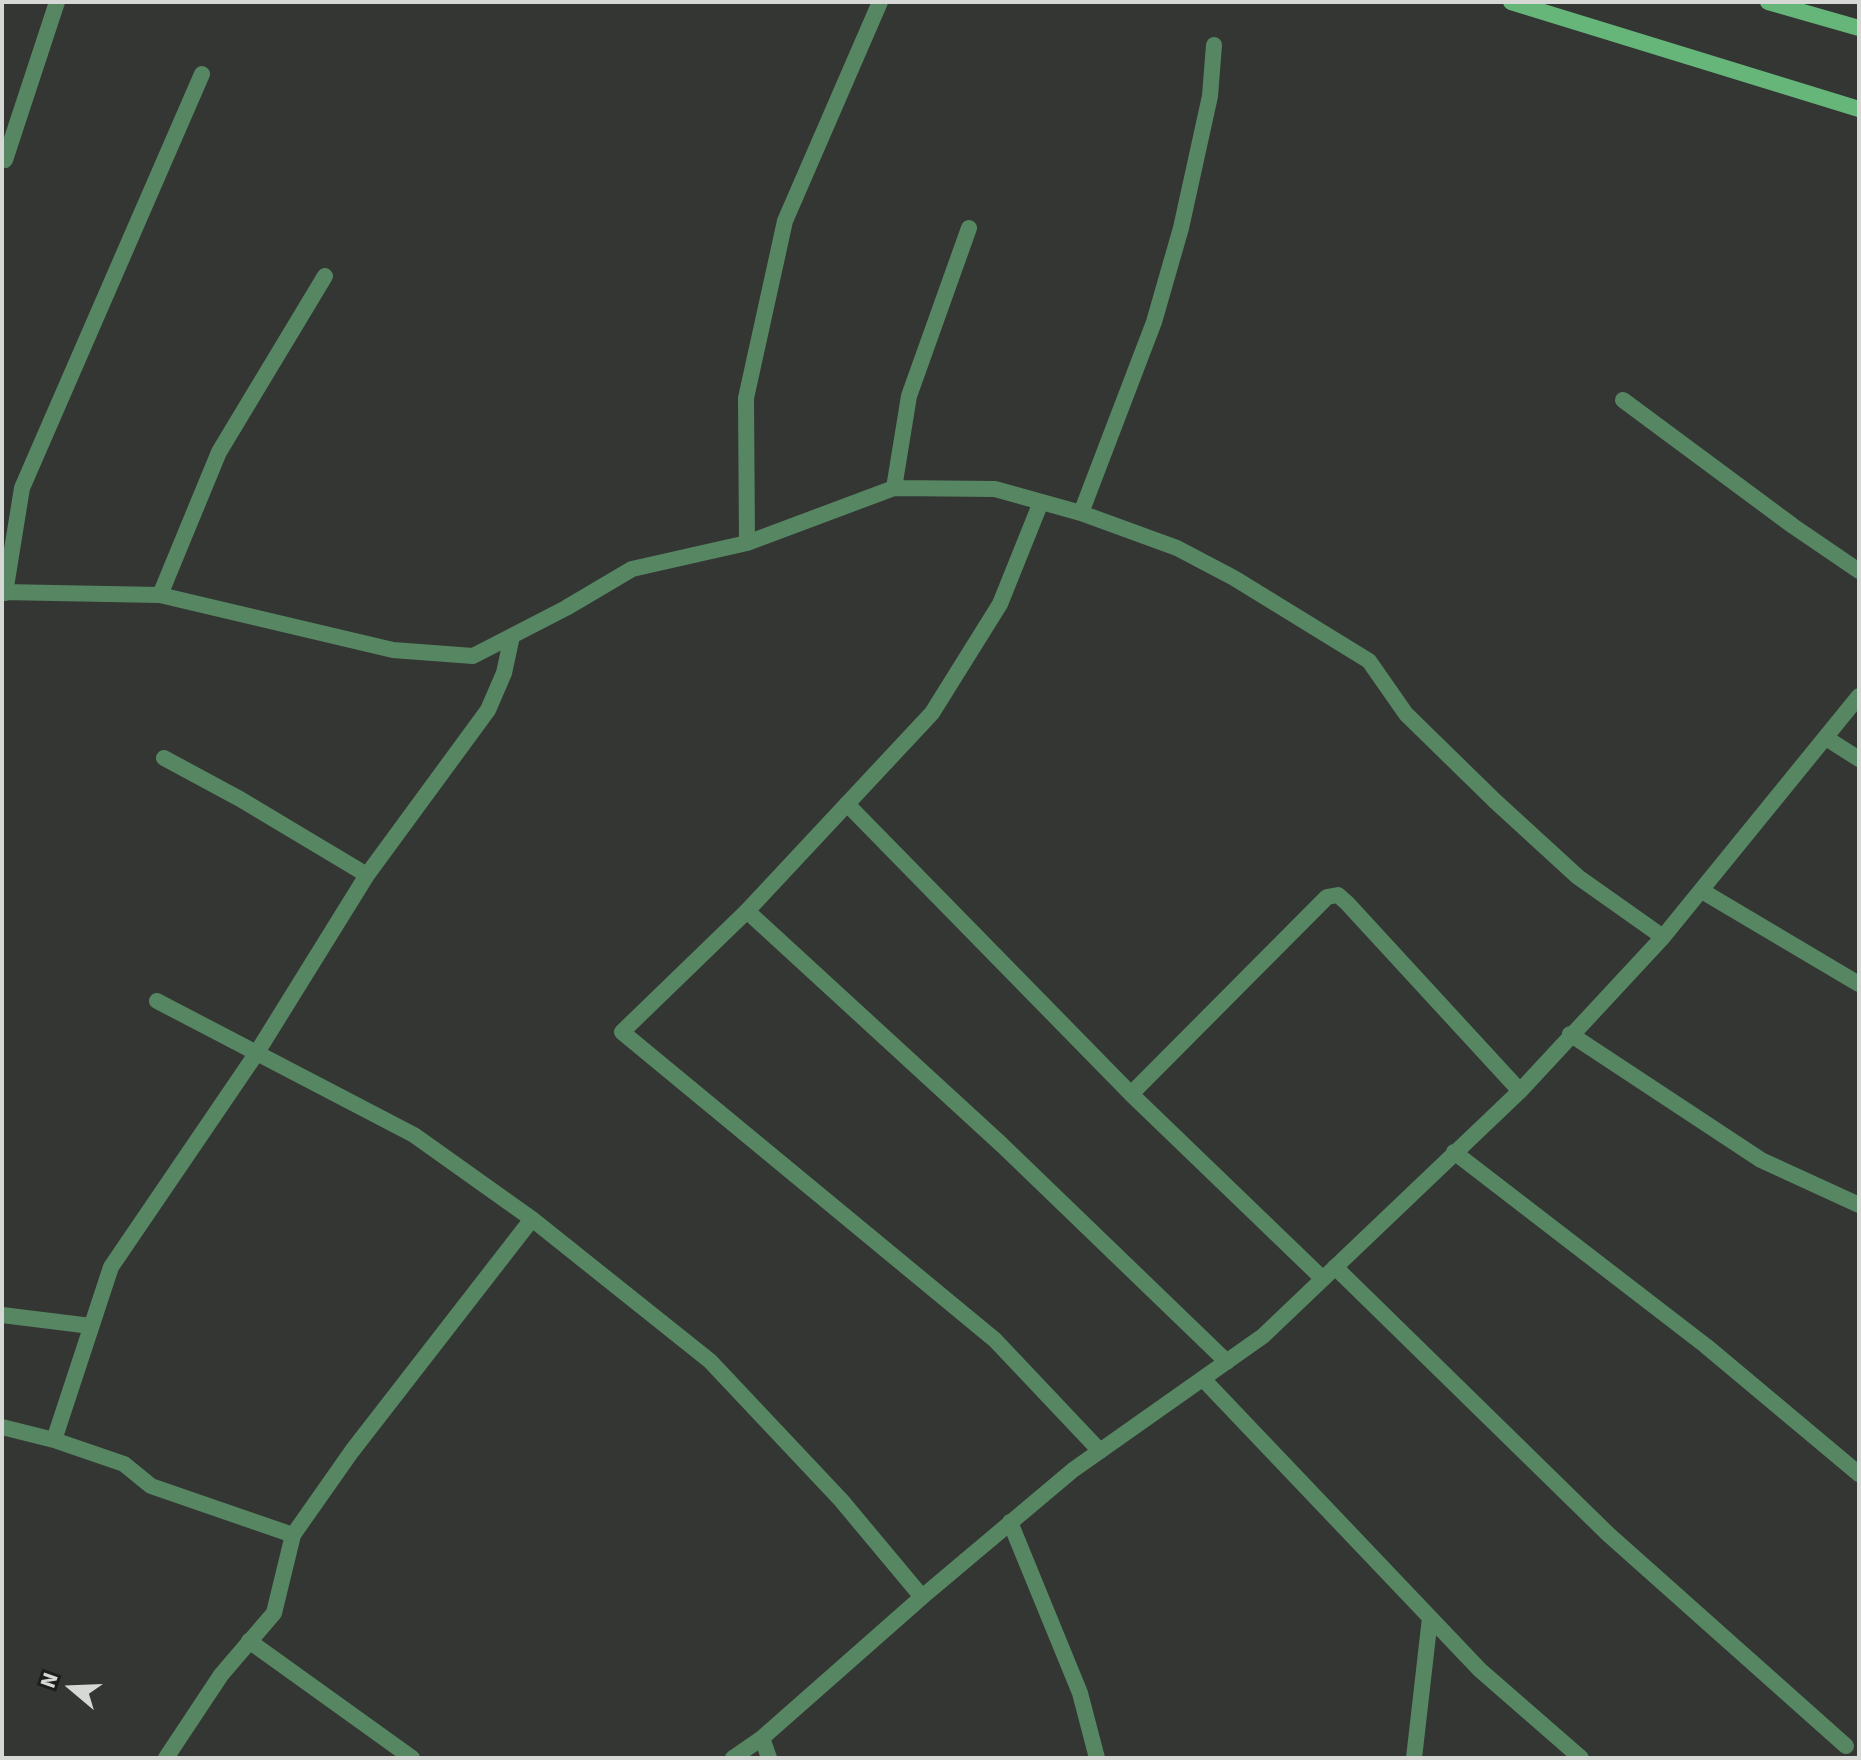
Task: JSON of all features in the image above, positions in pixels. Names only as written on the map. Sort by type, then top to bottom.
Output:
[{"type":"main road","points":[[1511,2],[1859,109]]},
{"type":"main road","points":[[1768,2],[1859,28]]},
{"type":"street","points":[[5,160],[57,2]]},
{"type":"street","points":[[747,543],[746,398],[785,221],[880,2]]},
{"type":"street","points":[[1081,513],[1162,295],[1181,228],[1210,96],[1214,45]]},
{"type":"street","points":[[202,74],[22,488],[3,592],[160,595],[393,650],[473,656],[566,608],[632,569],[747,543],[894,488],[995,489],[1081,513],[1177,548],[1234,578],[1369,661],[1406,714],[1495,801],[1578,877],[1663,937]]},
{"type":"street","points":[[894,488],[909,396],[969,228]]},
{"type":"street","points":[[160,595],[219,452],[325,276]]},
{"type":"street","points":[[1623,400],[1859,571]]},
{"type":"street","points":[[1041,502],[1000,604],[932,713],[747,911],[622,1032],[995,1340],[1100,1451]]},
{"type":"street","points":[[54,1440],[111,1267],[256,1054],[367,875],[488,710],[504,673],[512,636]]},
{"type":"street","points":[[733,1758],[762,1738],[1010,1522],[1100,1451],[1263,1336],[1520,1091],[1663,937],[1859,696]]},
{"type":"street","points":[[1826,738],[1859,759]]},
{"type":"street","points":[[164,758],[240,799],[367,875]]},
{"type":"street","points":[[847,804],[1131,1094],[1329,1273],[1608,1534],[1846,1746]]},
{"type":"street","points":[[1702,891],[1859,984]]},
{"type":"street","points":[[1131,1094],[1327,897],[1338,895],[1520,1091]]},
{"type":"street","points":[[747,911],[1002,1145],[1227,1362]]},
{"type":"street","points":[[157,1001],[414,1135],[532,1219],[710,1361],[841,1500],[922,1597]]},
{"type":"street","points":[[1570,1034],[1761,1160],[1859,1205]]},
{"type":"street","points":[[1454,1152],[1706,1346],[1859,1474]]},
{"type":"street","points":[[166,1758],[221,1675],[274,1613],[293,1535],[352,1451],[532,1219]]},
{"type":"street","points":[[2,1315],[91,1326]]},
{"type":"street","points":[[1203,1379],[1480,1670],[1581,1758]]},
{"type":"street","points":[[2,1427],[54,1440],[124,1464],[151,1486],[293,1535]]},
{"type":"street","points":[[1010,1522],[1080,1693],[1097,1758]]},
{"type":"street","points":[[1414,1758],[1430,1618]]},
{"type":"street","points":[[249,1641],[412,1758]]},
{"type":"street","points":[[762,1738],[769,1758]]}]
